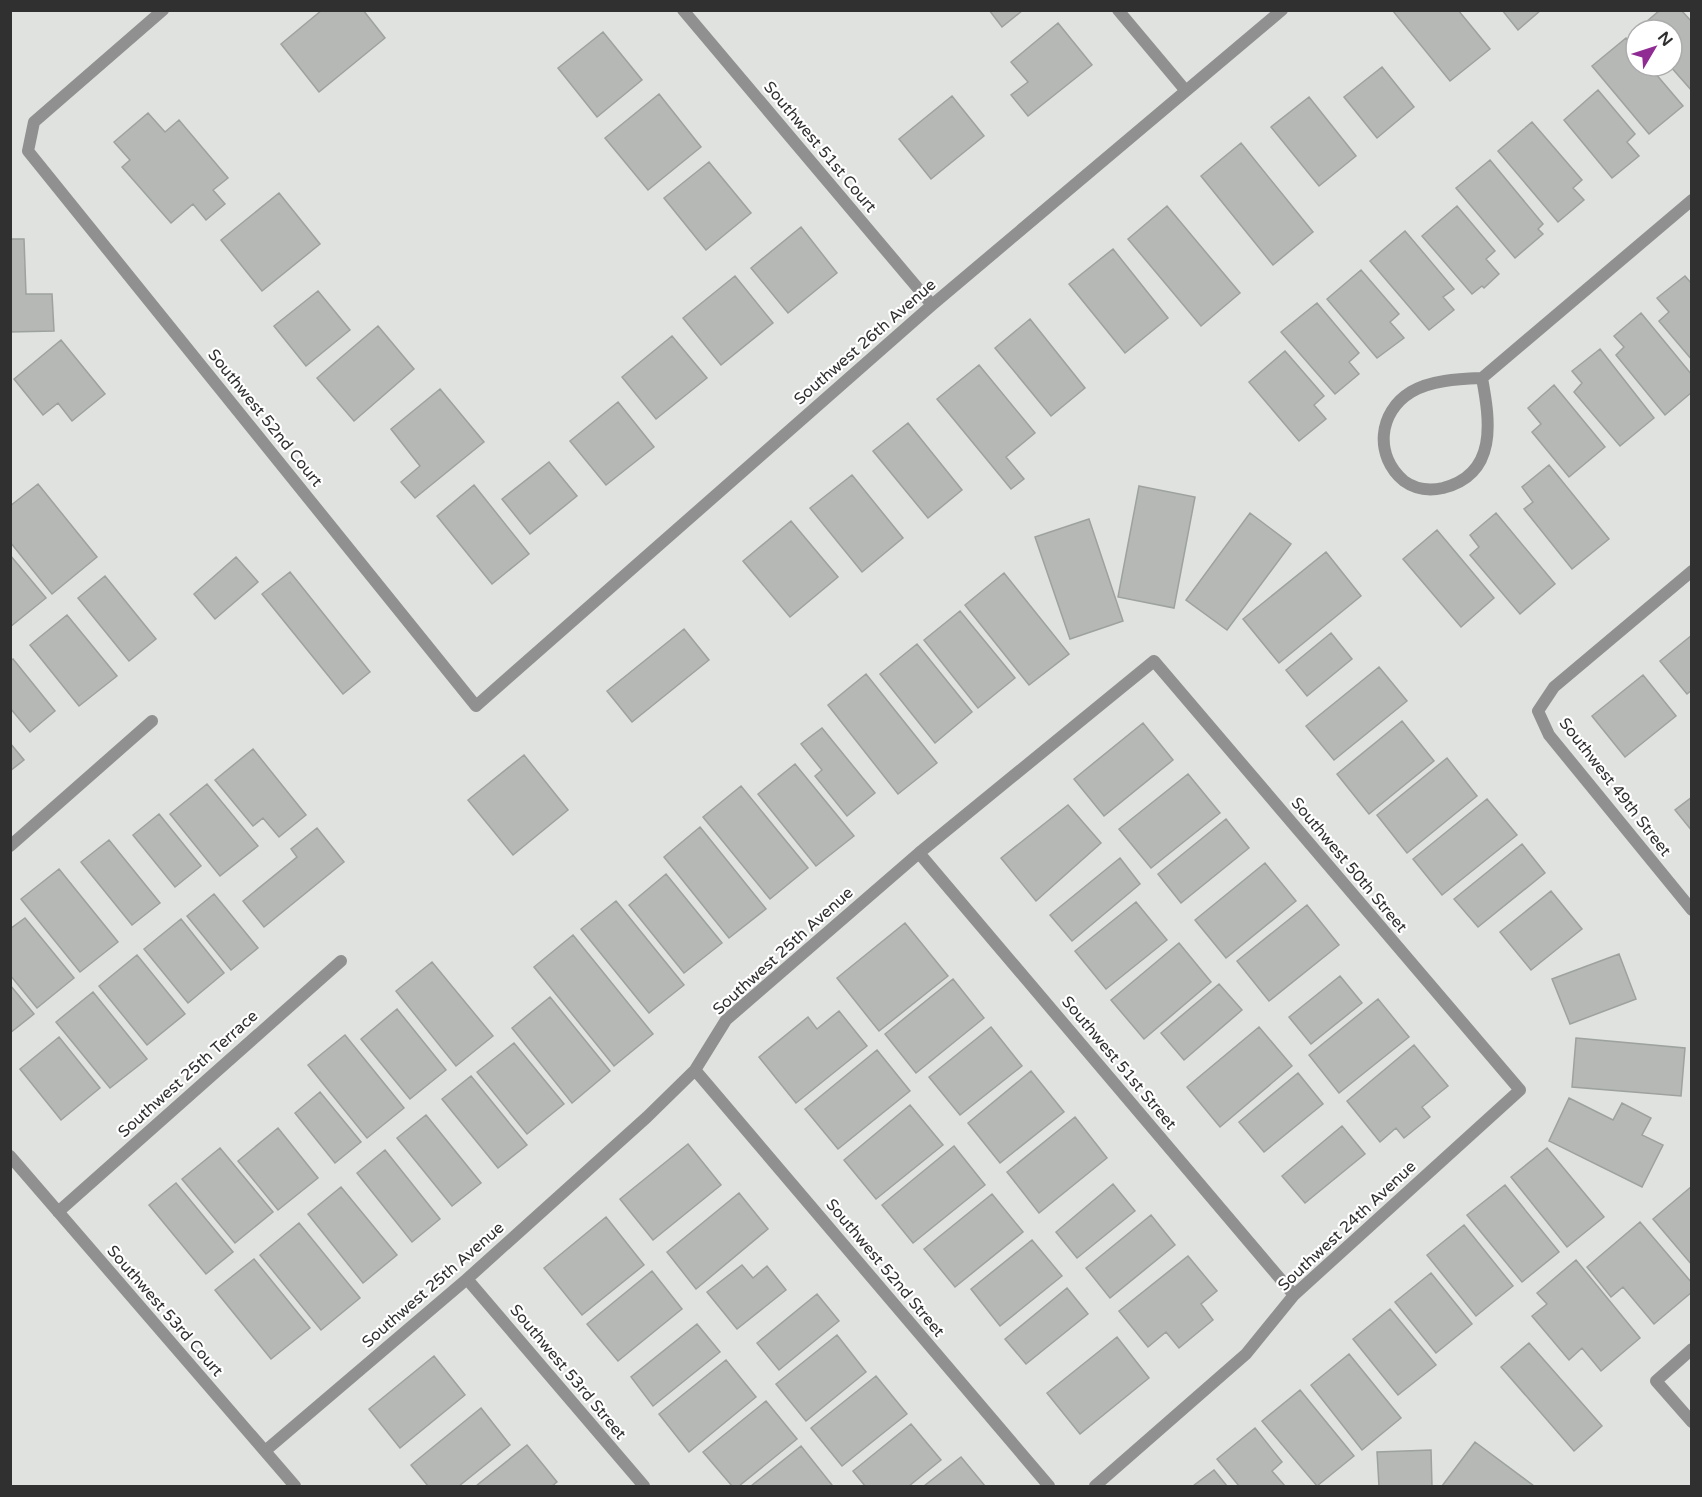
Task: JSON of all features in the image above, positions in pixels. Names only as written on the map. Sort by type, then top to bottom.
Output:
[{"type":"street","name":"Southwest 52nd Court","points":[[164,10],[34,122],[28,151],[476,706]]},
{"type":"street","name":"Southwest 51st Court","points":[[683,10],[932,305]]},
{"type":"street","points":[[1118,10],[1186,91]]},
{"type":"street","name":"Southwest 26th Avenue","points":[[476,706],[932,305],[1282,10]]},
{"type":"street","points":[[1482,378],[1489,432],[1485,452],[1477,465],[1466,477],[1454,485],[1436,490],[1419,489],[1405,482],[1393,470],[1385,456],[1383,439],[1385,423],[1394,406],[1411,392],[1432,384],[1455,379],[1482,378],[1692,200]]},
{"type":"street","name":"Southwest 49th Street","points":[[1692,571],[1554,687],[1538,711],[1549,735],[1692,910]]},
{"type":"street","name":"Southwest 25th Avenue","points":[[265,1451],[467,1278],[647,1117],[695,1070],[726,1020],[918,853],[1154,661]]},
{"type":"street","name":"Southwest 50th Street","points":[[1154,661],[1520,1090]]},
{"type":"street","points":[[10,846],[152,721]]},
{"type":"street","name":"Southwest 51st Street","points":[[918,853],[1294,1295]]},
{"type":"street","name":"Southwest 25th Terrace","points":[[58,1212],[341,961]]},
{"type":"street","name":"Southwest 52nd Street","points":[[695,1070],[1049,1486]]},
{"type":"street","name":"Southwest 24th Avenue","points":[[1095,1486],[1246,1354],[1294,1295],[1520,1090]]},
{"type":"street","name":"Southwest 53rd Court","points":[[10,1156],[295,1486]]},
{"type":"street","name":"Southwest 53rd Street","points":[[467,1278],[644,1486]]},
{"type":"street","points":[[1692,1349],[1656,1381],[1692,1422]]},
{"type":"building","points":[[322,10],[363,10],[385,38],[319,92],[281,44]]},
{"type":"building","points":[[989,10],[1023,10],[1002,27]]},
{"type":"building","points":[[1458,10],[1490,49],[1450,81],[1393,11]]},
{"type":"building","points":[[1502,10],[1541,10],[1518,30]]},
{"type":"building","points":[[1660,10],[1681,10],[1692,22],[1692,91],[1681,78],[1684,78],[1684,18],[1651,18]]},
{"type":"building","points":[[1058,23],[1092,65],[1028,116],[1011,95],[1028,82],[1011,62]]},
{"type":"building","points":[[603,32],[642,80],[597,117],[558,68]]},
{"type":"building","points":[[1624,40],[1624,78],[1659,78],[1683,106],[1649,134],[1592,66]]},
{"type":"building","points":[[1382,67],[1414,107],[1377,138],[1344,97]]},
{"type":"building","points":[[1598,90],[1635,134],[1627,142],[1639,156],[1612,178],[1564,120]]},
{"type":"building","points":[[659,94],[701,147],[648,190],[605,138]]},
{"type":"building","points":[[952,96],[984,136],[931,179],[899,139]]},
{"type":"building","points":[[1309,97],[1356,156],[1319,186],[1271,127]]},
{"type":"building","points":[[148,113],[165,132],[179,120],[228,178],[213,190],[225,204],[206,220],[193,204],[171,223],[122,167],[130,160],[114,142]]},
{"type":"building","points":[[1532,122],[1582,180],[1573,188],[1584,200],[1558,222],[1498,151]]},
{"type":"building","points":[[1241,143],[1313,232],[1273,265],[1201,176]]},
{"type":"building","points":[[1490,160],[1543,224],[1538,229],[1543,234],[1515,258],[1456,188]]},
{"type":"building","points":[[709,162],[751,213],[706,250],[664,198]]},
{"type":"building","points":[[279,193],[320,244],[262,291],[221,240]]},
{"type":"building","points":[[1167,206],[1240,293],[1201,326],[1128,239]]},
{"type":"building","points":[[1457,206],[1495,251],[1486,259],[1499,274],[1484,288],[1482,286],[1472,294],[1422,236]]},
{"type":"building","points":[[801,227],[837,273],[788,313],[751,268]]},
{"type":"building","points":[[1405,231],[1454,289],[1443,297],[1454,310],[1429,330],[1370,261]]},
{"type":"building","points":[[10,239],[24,239],[26,294],[52,294],[54,331],[10,332]]},
{"type":"building","points":[[1113,249],[1168,318],[1125,353],[1069,284]]},
{"type":"building","points":[[1361,270],[1399,314],[1390,322],[1404,338],[1377,358],[1327,299]]},
{"type":"building","points":[[735,276],[773,323],[721,365],[683,318]]},
{"type":"building","points":[[1685,276],[1692,284],[1692,360],[1659,321],[1669,312],[1657,298]]},
{"type":"building","points":[[318,291],[350,330],[306,366],[274,326]]},
{"type":"building","points":[[1317,303],[1359,353],[1349,362],[1359,374],[1335,394],[1281,332]]},
{"type":"building","points":[[1641,313],[1692,375],[1692,392],[1665,415],[1616,355],[1624,347],[1614,336]]},
{"type":"building","points":[[1030,319],[1085,388],[1051,416],[995,348]]},
{"type":"building","points":[[378,326],[414,369],[354,421],[317,378]]},
{"type":"building","points":[[672,336],[707,378],[656,419],[622,377]]},
{"type":"building","points":[[61,340],[105,394],[72,421],[58,403],[43,415],[14,379]]},
{"type":"building","points":[[1600,349],[1654,418],[1620,446],[1574,392],[1582,383],[1572,371]]},
{"type":"building","points":[[1285,351],[1324,396],[1314,405],[1326,419],[1299,441],[1249,382]]},
{"type":"building","points":[[979,365],[1035,433],[1006,457],[1024,479],[1011,489],[937,399]]},
{"type":"building","points":[[1554,385],[1605,447],[1569,477],[1532,432],[1541,424],[1528,408]]},
{"type":"building","points":[[440,389],[484,442],[415,498],[401,482],[420,466],[391,429]]},
{"type":"building","points":[[618,402],[654,447],[606,485],[570,441]]},
{"type":"building","points":[[908,423],[962,490],[928,518],[873,451]]},
{"type":"building","points":[[549,462],[577,496],[530,534],[502,499]]},
{"type":"building","points":[[1549,465],[1609,539],[1572,569],[1524,509],[1533,502],[1522,487]]},
{"type":"building","points":[[852,475],[903,538],[862,572],[810,508]]},
{"type":"building","points":[[38,484],[97,557],[52,594],[10,542],[10,506]]},
{"type":"building","points":[[474,485],[529,554],[492,584],[437,516]]},
{"type":"building","points":[[1139,486],[1195,497],[1174,608],[1118,597]]},
{"type":"building","points":[[1250,513],[1291,544],[1227,630],[1186,600]]},
{"type":"building","points":[[1496,513],[1555,584],[1520,614],[1470,555],[1479,547],[1470,535]]},
{"type":"building","points":[[1089,519],[1123,621],[1070,639],[1035,537]]},
{"type":"building","points":[[791,521],[838,577],[790,617],[743,561]]},
{"type":"building","points":[[1437,530],[1494,598],[1461,627],[1403,559]]},
{"type":"building","points":[[1326,552],[1361,596],[1279,663],[1243,619]]},
{"type":"building","points":[[10,555],[46,598],[10,627]]},
{"type":"building","points":[[236,557],[258,582],[215,619],[194,594]]},
{"type":"building","points":[[290,572],[370,672],[343,694],[262,594]]},
{"type":"building","points":[[1004,573],[1069,654],[1029,685],[965,605]]},
{"type":"building","points":[[105,576],[156,639],[129,661],[78,598]]},
{"type":"building","points":[[960,611],[1015,678],[978,708],[924,640]]},
{"type":"building","points":[[67,615],[117,676],[79,706],[30,645]]},
{"type":"building","points":[[684,629],[709,660],[632,722],[607,691]]},
{"type":"building","points":[[1331,633],[1352,659],[1307,696],[1286,670]]},
{"type":"building","points":[[1692,635],[1692,690],[1687,694],[1660,661]]},
{"type":"building","points":[[917,644],[972,712],[935,743],[880,674]]},
{"type":"building","points":[[13,659],[55,711],[30,732],[10,708],[10,661]]},
{"type":"building","points":[[1379,667],[1407,701],[1334,760],[1306,726]]},
{"type":"building","points":[[866,674],[937,763],[898,794],[828,705]]},
{"type":"building","points":[[1643,675],[1676,716],[1625,757],[1592,716]]},
{"type":"building","points":[[1402,721],[1434,761],[1369,814],[1337,774]]},
{"type":"building","points":[[1143,723],[1173,760],[1104,816],[1074,779]]},
{"type":"building","points":[[822,728],[875,793],[847,816],[815,776],[822,770],[801,744]]},
{"type":"building","points":[[10,743],[24,760],[10,771]]},
{"type":"building","points":[[253,749],[306,815],[279,837],[263,818],[253,826],[215,780]]},
{"type":"building","points":[[524,755],[568,810],[513,855],[468,800]]},
{"type":"building","points":[[1447,758],[1477,796],[1407,853],[1377,815]]},
{"type":"building","points":[[795,764],[854,836],[816,866],[758,794]]},
{"type":"building","points":[[1188,774],[1220,813],[1151,868],[1119,829]]},
{"type":"building","points":[[207,784],[258,846],[220,876],[170,814]]},
{"type":"building","points":[[741,786],[808,868],[770,899],[703,817]]},
{"type":"building","points":[[1692,797],[1692,831],[1675,810]]},
{"type":"building","points":[[1487,799],[1517,835],[1442,895],[1413,859]]},
{"type":"building","points":[[1068,805],[1101,843],[1036,901],[1001,858]]},
{"type":"building","points":[[159,814],[201,866],[175,887],[133,835]]},
{"type":"building","points":[[1226,819],[1249,848],[1181,903],[1158,874]]},
{"type":"building","points":[[700,827],[766,909],[729,938],[664,857]]},
{"type":"building","points":[[317,828],[344,862],[264,927],[243,901],[297,857],[291,849]]},
{"type":"building","points":[[109,840],[160,903],[132,925],[81,862]]},
{"type":"building","points":[[1522,844],[1545,873],[1478,927],[1454,899]]},
{"type":"building","points":[[1120,858],[1140,884],[1072,941],[1050,915]]},
{"type":"building","points":[[1265,863],[1296,901],[1226,958],[1195,920]]},
{"type":"building","points":[[59,869],[118,942],[80,972],[21,899]]},
{"type":"building","points":[[666,874],[722,943],[684,973],[629,905]]},
{"type":"building","points":[[1551,891],[1582,929],[1531,970],[1500,932]]},
{"type":"building","points":[[214,894],[258,948],[231,970],[187,916]]},
{"type":"building","points":[[616,901],[684,985],[649,1013],[581,929]]},
{"type":"building","points":[[1136,902],[1167,940],[1106,989],[1075,951]]},
{"type":"building","points":[[1307,905],[1339,945],[1269,1001],[1237,961]]},
{"type":"building","points":[[25,918],[74,978],[37,1008],[10,975],[10,929]]},
{"type":"building","points":[[181,919],[224,973],[188,1003],[144,949]]},
{"type":"building","points":[[905,923],[948,976],[879,1031],[837,978]]},
{"type":"building","points":[[573,935],[653,1034],[614,1066],[534,967]]},
{"type":"building","points":[[1179,943],[1211,982],[1144,1039],[1111,1000]]},
{"type":"building","points":[[1619,954],[1636,999],[1570,1024],[1552,979]]},
{"type":"building","points":[[137,955],[185,1014],[147,1045],[99,986]]},
{"type":"building","points":[[432,962],[493,1036],[456,1066],[396,991]]},
{"type":"building","points":[[1340,976],[1362,1003],[1311,1044],[1289,1017]]},
{"type":"building","points":[[953,979],[984,1018],[916,1073],[885,1034]]},
{"type":"building","points":[[1219,984],[1242,1010],[1184,1060],[1161,1033]]},
{"type":"building","points":[[10,985],[34,1014],[10,1033]]},
{"type":"building","points":[[93,992],[147,1059],[110,1088],[56,1022]]},
{"type":"building","points":[[550,997],[610,1071],[572,1103],[512,1028]]},
{"type":"building","points":[[1378,999],[1409,1037],[1339,1093],[1309,1055]]},
{"type":"building","points":[[397,1009],[446,1070],[410,1099],[361,1039]]},
{"type":"building","points":[[839,1011],[867,1046],[796,1103],[759,1057],[808,1017],[817,1029]]},
{"type":"building","points":[[991,1027],[1022,1066],[960,1115],[929,1077]]},
{"type":"building","points":[[1259,1027],[1292,1066],[1220,1127],[1187,1087]]},
{"type":"building","points":[[345,1035],[404,1108],[367,1138],[308,1065]]},
{"type":"building","points":[[59,1037],[100,1088],[61,1120],[20,1069]]},
{"type":"building","points":[[1576,1038],[1685,1048],[1681,1096],[1572,1087]]},
{"type":"building","points":[[514,1043],[564,1104],[527,1134],[477,1072]]},
{"type":"building","points":[[1414,1045],[1448,1086],[1422,1107],[1430,1117],[1404,1138],[1396,1128],[1380,1142],[1347,1101]]},
{"type":"building","points":[[877,1050],[910,1091],[838,1149],[805,1109]]},
{"type":"building","points":[[1031,1071],[1064,1112],[1000,1163],[968,1123]]},
{"type":"building","points":[[1298,1073],[1323,1104],[1264,1152],[1239,1122]]},
{"type":"building","points":[[471,1076],[527,1145],[498,1168],[442,1099]]},
{"type":"building","points":[[320,1092],[361,1142],[335,1163],[295,1113]]},
{"type":"building","points":[[1569,1098],[1613,1120],[1622,1103],[1651,1118],[1642,1135],[1663,1145],[1642,1187],[1549,1141]]},
{"type":"building","points":[[910,1105],[943,1145],[876,1199],[844,1160]]},
{"type":"building","points":[[426,1115],[481,1183],[452,1206],[397,1138]]},
{"type":"building","points":[[1075,1117],[1107,1158],[1039,1213],[1007,1172]]},
{"type":"building","points":[[1342,1126],[1365,1154],[1305,1203],[1282,1176]]},
{"type":"building","points":[[278,1128],[318,1178],[278,1210],[238,1161]]},
{"type":"building","points":[[688,1144],[721,1185],[653,1240],[620,1199]]},
{"type":"building","points":[[954,1146],[985,1185],[913,1243],[882,1205]]},
{"type":"building","points":[[220,1148],[273,1212],[235,1243],[182,1179]]},
{"type":"building","points":[[1547,1148],[1604,1217],[1567,1247],[1511,1177]]},
{"type":"building","points":[[385,1150],[440,1219],[412,1242],[357,1173]]},
{"type":"building","points":[[176,1183],[233,1252],[206,1274],[149,1205]]},
{"type":"building","points":[[1113,1184],[1135,1211],[1077,1258],[1056,1232]]},
{"type":"building","points":[[1505,1185],[1559,1252],[1522,1282],[1467,1215]]},
{"type":"building","points":[[1692,1186],[1692,1265],[1653,1219]]},
{"type":"building","points":[[341,1187],[397,1255],[363,1283],[308,1214]]},
{"type":"building","points":[[739,1193],[768,1229],[696,1289],[667,1252]]},
{"type":"building","points":[[992,1194],[1023,1232],[955,1287],[924,1249]]},
{"type":"building","points":[[1151,1215],[1175,1245],[1110,1298],[1086,1268]]},
{"type":"building","points":[[606,1217],[644,1265],[582,1315],[544,1268]]},
{"type":"building","points":[[1640,1222],[1692,1283],[1692,1292],[1654,1324],[1623,1287],[1611,1297],[1587,1267]]},
{"type":"building","points":[[299,1223],[360,1298],[321,1330],[260,1255]]},
{"type":"building","points":[[1464,1225],[1513,1286],[1476,1316],[1427,1255]]},
{"type":"building","points":[[1032,1240],[1062,1276],[1000,1326],[971,1289]]},
{"type":"building","points":[[1188,1256],[1217,1291],[1201,1304],[1213,1320],[1179,1348],[1166,1332],[1148,1347],[1119,1311]]},
{"type":"building","points":[[254,1259],[310,1328],[271,1359],[215,1290]]},
{"type":"building","points":[[1576,1260],[1640,1338],[1601,1371],[1582,1348],[1569,1360],[1532,1316],[1547,1304],[1537,1293]]},
{"type":"building","points":[[742,1265],[753,1278],[767,1266],[786,1290],[737,1329],[707,1292]]},
{"type":"building","points":[[652,1271],[682,1309],[618,1361],[587,1324]]},
{"type":"building","points":[[1431,1273],[1472,1324],[1436,1353],[1395,1302]]},
{"type":"building","points":[[1067,1288],[1088,1314],[1026,1364],[1005,1339]]},
{"type":"building","points":[[817,1294],[839,1321],[779,1370],[757,1343]]},
{"type":"building","points":[[1390,1309],[1436,1365],[1398,1395],[1353,1339]]},
{"type":"building","points":[[697,1324],[720,1352],[653,1406],[631,1377]]},
{"type":"building","points":[[837,1335],[866,1372],[806,1421],[776,1384]]},
{"type":"building","points":[[1117,1337],[1149,1378],[1080,1434],[1047,1393]]},
{"type":"building","points":[[1529,1343],[1602,1426],[1574,1451],[1501,1367]]},
{"type":"building","points":[[1349,1354],[1401,1418],[1362,1450],[1311,1385]]},
{"type":"building","points":[[434,1356],[465,1395],[400,1448],[369,1409]]},
{"type":"building","points":[[726,1360],[756,1397],[689,1452],[659,1414]]},
{"type":"building","points":[[876,1376],[907,1414],[842,1466],[811,1428]]},
{"type":"building","points":[[1300,1390],[1354,1456],[1317,1486],[1262,1421]]},
{"type":"building","points":[[766,1401],[797,1439],[739,1486],[732,1486],[703,1452]]},
{"type":"building","points":[[481,1408],[510,1445],[459,1486],[428,1486],[411,1465]]},
{"type":"building","points":[[911,1424],[941,1460],[909,1486],[865,1486],[853,1471]]},
{"type":"building","points":[[1255,1428],[1282,1462],[1272,1471],[1285,1486],[1239,1486],[1217,1459]]},
{"type":"building","points":[[1475,1442],[1534,1486],[1442,1486]]},
{"type":"building","points":[[527,1445],[557,1482],[552,1486],[476,1486]]},
{"type":"building","points":[[801,1446],[832,1485],[751,1486]]},
{"type":"building","points":[[1431,1450],[1432,1486],[1379,1486],[1377,1452]]},
{"type":"building","points":[[961,1457],[985,1486],[924,1486]]},
{"type":"building","points":[[1214,1470],[1227,1486],[1193,1486]]}]
